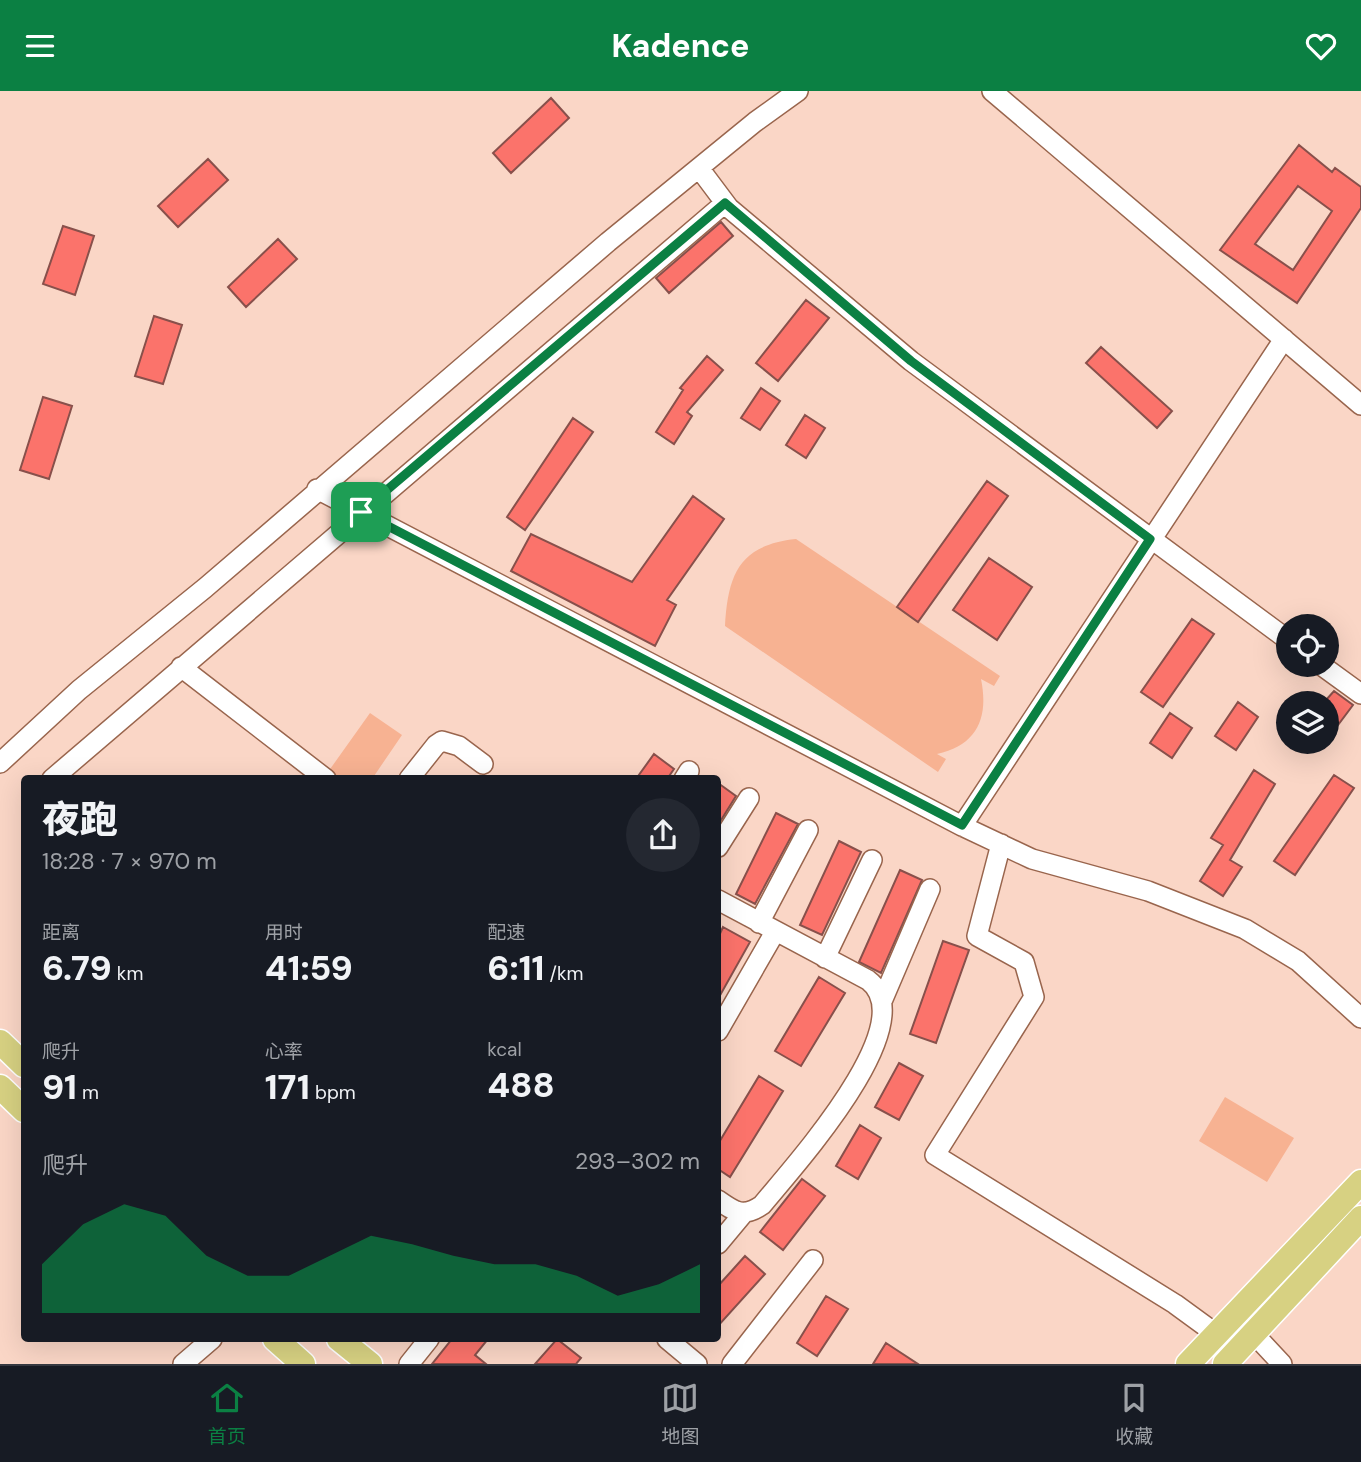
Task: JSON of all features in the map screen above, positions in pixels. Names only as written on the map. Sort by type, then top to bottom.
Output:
[{"type":"main road","points":[[0,1042],[21,1062]]},
{"type":"main road","points":[[0,1087],[21,1106]]},
{"type":"main road","points":[[1188,1364],[1361,1182]]},
{"type":"main road","points":[[1239,1349],[1361,1218]]},
{"type":"main road","points":[[278,1342],[303,1364]]},
{"type":"main road","points":[[343,1342],[370,1364]]},
{"type":"street","points":[[0,763],[79,691],[205,587],[317,489],[699,168],[798,91]]},
{"type":"street","points":[[992,91],[1361,405]]},
{"type":"street","points":[[699,168],[725,203],[911,361],[1276,632]]},
{"type":"street","points":[[57,775],[725,203]]},
{"type":"street","points":[[962,825],[1284,339]]},
{"type":"street","points":[[317,489],[1032,859],[1148,891],[1245,929],[1298,961],[1361,1018]]},
{"type":"street","points":[[181,667],[321,775]]},
{"type":"street","points":[[1338,677],[1361,694]]},
{"type":"street","points":[[412,775],[442,741],[459,745],[483,764]]},
{"type":"street","points":[[721,842],[749,798]]},
{"type":"street","points":[[721,1025],[767,927],[808,830]]},
{"type":"street","points":[[1001,844],[977,936],[1024,961],[1034,997],[935,1155],[1061,1231],[1239,1349],[1282,1364]]},
{"type":"street","points":[[825,958],[873,860]]},
{"type":"street","points":[[883,999],[930,889]]},
{"type":"street","points":[[721,902],[868,980],[878,988],[883,999],[884,1022],[865,1066],[823,1131],[762,1205],[750,1214],[737,1214],[721,1202]]},
{"type":"street","points":[[721,1240],[743,1214]]},
{"type":"street","points":[[732,1364],[813,1260]]},
{"type":"street","points":[[183,1364],[209,1342]]},
{"type":"street","points":[[410,1364],[427,1342]]},
{"type":"street","points":[[671,1342],[697,1364]]},
{"type":"shaded area","points":[[796,539],[1000,676],[994,686],[981,679],[983,706],[977,728],[962,744],[937,754],[946,759],[938,772],[725,626],[729,591],[741,565],[750,555],[762,548]]},
{"type":"shaded area","points":[[370,713],[402,735],[375,775],[332,775],[328,772]]},
{"type":"shaded area","points":[[1225,1097],[1294,1138],[1267,1182],[1199,1141]]},
{"type":"building","points":[[551,98],[569,118],[511,173],[493,153]]},
{"type":"building","points":[[1299,145],[1332,172],[1335,168],[1361,187],[1361,208],[1297,303],[1220,250]],"holes":[[[1298,186],[1332,211],[1293,270],[1255,244]]]},
{"type":"building","points":[[208,159],[228,180],[178,227],[158,206]]},
{"type":"building","points":[[721,222],[733,236],[669,293],[656,278]]},
{"type":"building","points":[[63,226],[94,236],[75,295],[43,284]]},
{"type":"building","points":[[278,239],[297,259],[246,307],[228,287]]},
{"type":"building","points":[[806,300],[829,318],[778,381],[756,363]]},
{"type":"building","points":[[154,316],[182,325],[163,384],[135,376]]},
{"type":"building","points":[[1101,347],[1172,411],[1157,428],[1086,363]]},
{"type":"building","points":[[707,356],[723,370],[687,412],[692,416],[674,444],[656,432],[683,390],[680,388]]},
{"type":"building","points":[[761,388],[780,401],[760,430],[741,418]]},
{"type":"building","points":[[43,397],[72,406],[49,479],[20,470]]},
{"type":"building","points":[[805,415],[825,428],[806,458],[786,445]]},
{"type":"building","points":[[573,418],[593,432],[525,530],[507,517]]},
{"type":"building","points":[[987,481],[1008,496],[918,622],[897,607]]},
{"type":"building","points":[[693,496],[724,519],[667,600],[676,605],[655,646],[511,571],[531,534],[632,582]]},
{"type":"building","points":[[989,558],[1032,587],[997,640],[953,610]]},
{"type":"building","points":[[1192,619],[1214,634],[1163,707],[1141,692]]},
{"type":"building","points":[[1339,695],[1353,705],[1339,724]]},
{"type":"building","points":[[1238,702],[1258,717],[1236,750],[1215,736]]},
{"type":"building","points":[[1170,713],[1192,728],[1172,758],[1150,743]]},
{"type":"building","points":[[654,754],[674,769],[670,775],[639,775]]},
{"type":"building","points":[[1254,770],[1275,784],[1230,860],[1242,867],[1223,896],[1200,881],[1223,845],[1211,838]]},
{"type":"building","points":[[1334,775],[1354,788],[1295,875],[1274,861]]},
{"type":"building","points":[[721,785],[736,796],[721,820]]},
{"type":"building","points":[[776,813],[798,824],[755,904],[736,894]]},
{"type":"building","points":[[839,841],[861,852],[822,935],[800,925]]},
{"type":"building","points":[[900,870],[922,880],[881,973],[859,962]]},
{"type":"building","points":[[723,927],[750,942],[721,994]]},
{"type":"building","points":[[943,941],[969,950],[936,1043],[910,1034]]},
{"type":"building","points":[[819,977],[845,993],[801,1066],[775,1051]]},
{"type":"building","points":[[899,1063],[923,1076],[899,1120],[875,1107]]},
{"type":"building","points":[[759,1076],[783,1091],[730,1177],[721,1171],[721,1139]]},
{"type":"building","points":[[860,1125],[881,1138],[858,1179],[836,1166]]},
{"type":"building","points":[[802,1179],[825,1196],[783,1250],[760,1232]]},
{"type":"building","points":[[745,1256],[765,1274],[721,1323],[721,1283]]},
{"type":"building","points":[[826,1296],[848,1309],[817,1356],[797,1343]]},
{"type":"building","points":[[450,1342],[486,1342],[475,1355],[486,1364],[432,1364]]},
{"type":"building","points":[[554,1342],[561,1342],[581,1358],[576,1364],[535,1364]]},
{"type":"building","points":[[886,1343],[918,1364],[873,1364]]},
{"type":"route","points":[[725,203],[911,361],[1150,539],[962,825],[361,512],[725,203]]}]
